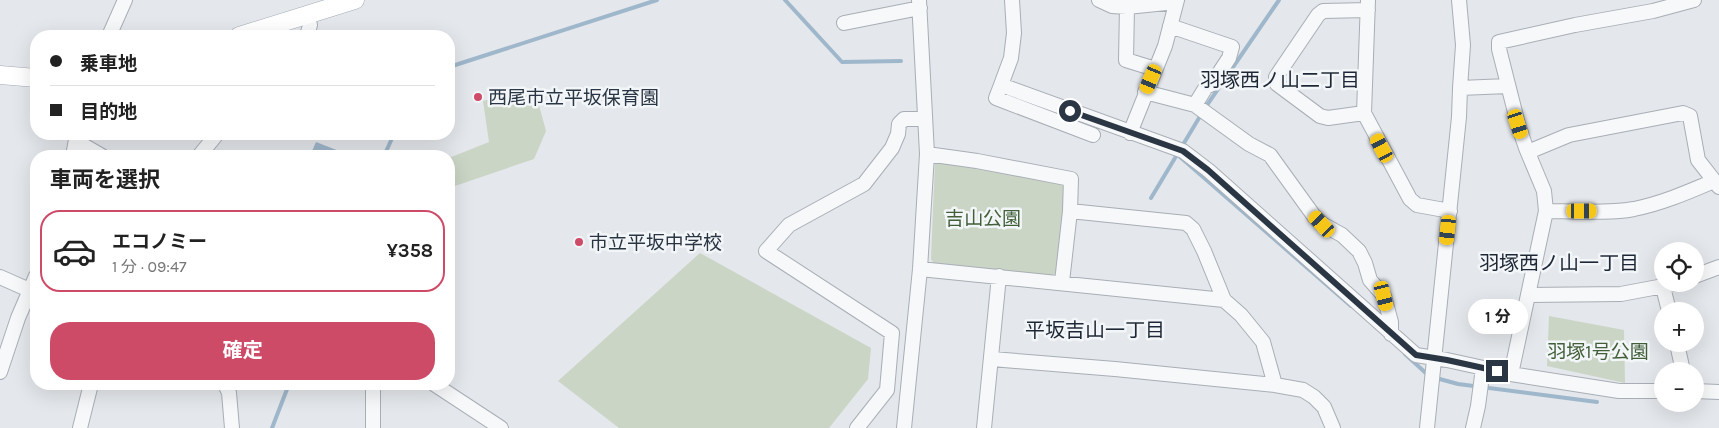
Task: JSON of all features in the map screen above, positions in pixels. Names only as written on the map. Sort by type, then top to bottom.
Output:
[{"type":"main road","points":[[275,30],[307,15],[355,0]]},
{"type":"main road","points":[[0,75],[30,78]]},
{"type":"street","points":[[112,30],[125,0]]},
{"type":"street","points":[[1012,0],[1014,33],[1011,58],[1000,90],[1087,126],[1130,133],[1183,151],[1208,170],[1416,355],[1511,374],[1619,391],[1654,391]]},
{"type":"street","points":[[1099,0],[1112,6],[1127,7],[1177,1],[1165,46],[1130,133]]},
{"type":"street","points":[[1427,428],[1460,117],[1463,45],[1459,0]]},
{"type":"street","points":[[1511,374],[1546,211],[1544,191],[1528,152],[1508,86],[1499,42],[1575,25],[1653,11],[1694,0]]},
{"type":"street","points":[[844,23],[920,4],[927,154],[920,269],[904,428]]},
{"type":"street","points":[[1364,113],[1328,118],[1320,116],[1277,84],[1276,77],[1318,15],[1323,12],[1368,5],[1364,113],[1410,199],[1418,205],[1450,211]]},
{"type":"street","points":[[1127,7],[1126,60],[1155,68]]},
{"type":"street","points":[[307,15],[310,25],[309,30]]},
{"type":"street","points":[[1170,26],[1232,47],[1229,58],[1212,84],[1206,87],[1195,105]]},
{"type":"street","points":[[1460,88],[1508,86]]},
{"type":"street","points":[[1145,92],[1195,105],[1249,144],[1270,155],[1322,224],[1342,235],[1359,252],[1366,263],[1370,280],[1384,296],[1391,322],[1391,334]]},
{"type":"street","points":[[1528,152],[1569,135],[1683,113],[1690,116],[1698,160],[1717,184],[1671,200],[1618,211],[1546,211]]},
{"type":"street","points":[[857,428],[887,390],[892,334],[766,251],[789,225],[864,184],[892,148],[898,134],[899,124],[904,119],[926,119]]},
{"type":"street","points":[[81,140],[94,150]]},
{"type":"street","points":[[204,150],[213,140]]},
{"type":"street","points":[[927,154],[977,161],[1071,179],[1070,211],[1062,282]]},
{"type":"street","points":[[1070,211],[1186,223],[1193,229],[1224,300],[1241,315],[1263,342],[1275,385]]},
{"type":"street","points":[[1704,273],[1719,267]]},
{"type":"street","points":[[920,269],[1224,300]]},
{"type":"street","points":[[984,428],[999,276]]},
{"type":"street","points":[[0,278],[30,291]]},
{"type":"street","points":[[1528,295],[1621,294],[1654,288]]},
{"type":"street","points":[[0,372],[30,297]]},
{"type":"street","points":[[992,359],[1275,385],[1303,390],[1324,407],[1333,428]]},
{"type":"street","points":[[1473,428],[1483,368]]},
{"type":"street","points":[[80,428],[90,390]]},
{"type":"street","points":[[228,390],[232,428]]},
{"type":"street","points":[[373,390],[373,428]]},
{"type":"street","points":[[443,390],[500,428]]},
{"type":"street","points":[[1704,391],[1719,392]]},
{"type":"green space","points":[[534,87],[546,131],[534,159],[455,186],[455,156],[489,142],[483,101]]},
{"type":"green space","name":"吉山公園","points":[[939,160],[1063,182],[1066,186],[1057,272],[1051,276],[934,264],[931,259],[935,162]]},
{"type":"green space","points":[[700,253],[871,348],[868,379],[829,428],[619,428],[558,381]]},
{"type":"green space","name":"羽塚1号公園","points":[[1549,316],[1624,330],[1625,383],[1547,366]]},
{"type":"water","points":[[316,142],[337,150],[313,150]]},
{"type":"waterway","points":[[455,65],[657,0]]},
{"type":"waterway","points":[[785,0],[842,62],[901,61]]},
{"type":"waterway","points":[[1151,198],[1205,108],[1279,0]]},
{"type":"waterway","points":[[387,150],[391,140]]},
{"type":"waterway","points":[[1179,156],[1351,306]]},
{"type":"waterway","points":[[1405,354],[1429,376]]},
{"type":"waterway","points":[[1436,378],[1458,384],[1597,402]]},
{"type":"waterway","points":[[272,428],[287,390]]},
{"type":"place","name":"西尾市立平坂保育園","points":[[478,97]]},
{"type":"place","name":"市立平坂中学校","points":[[579,242]]},
{"type":"district","name":"羽塚西ノ山二丁目","points":[[1280,80]]},
{"type":"district","name":"羽塚西ノ山一丁目","points":[[1559,263]]},
{"type":"district","name":"平坂吉山一丁目","points":[[1095,330]]},
{"type":"route","points":[[1070,111],[1183,151],[1208,170],[1416,355],[1497,371]]}]
